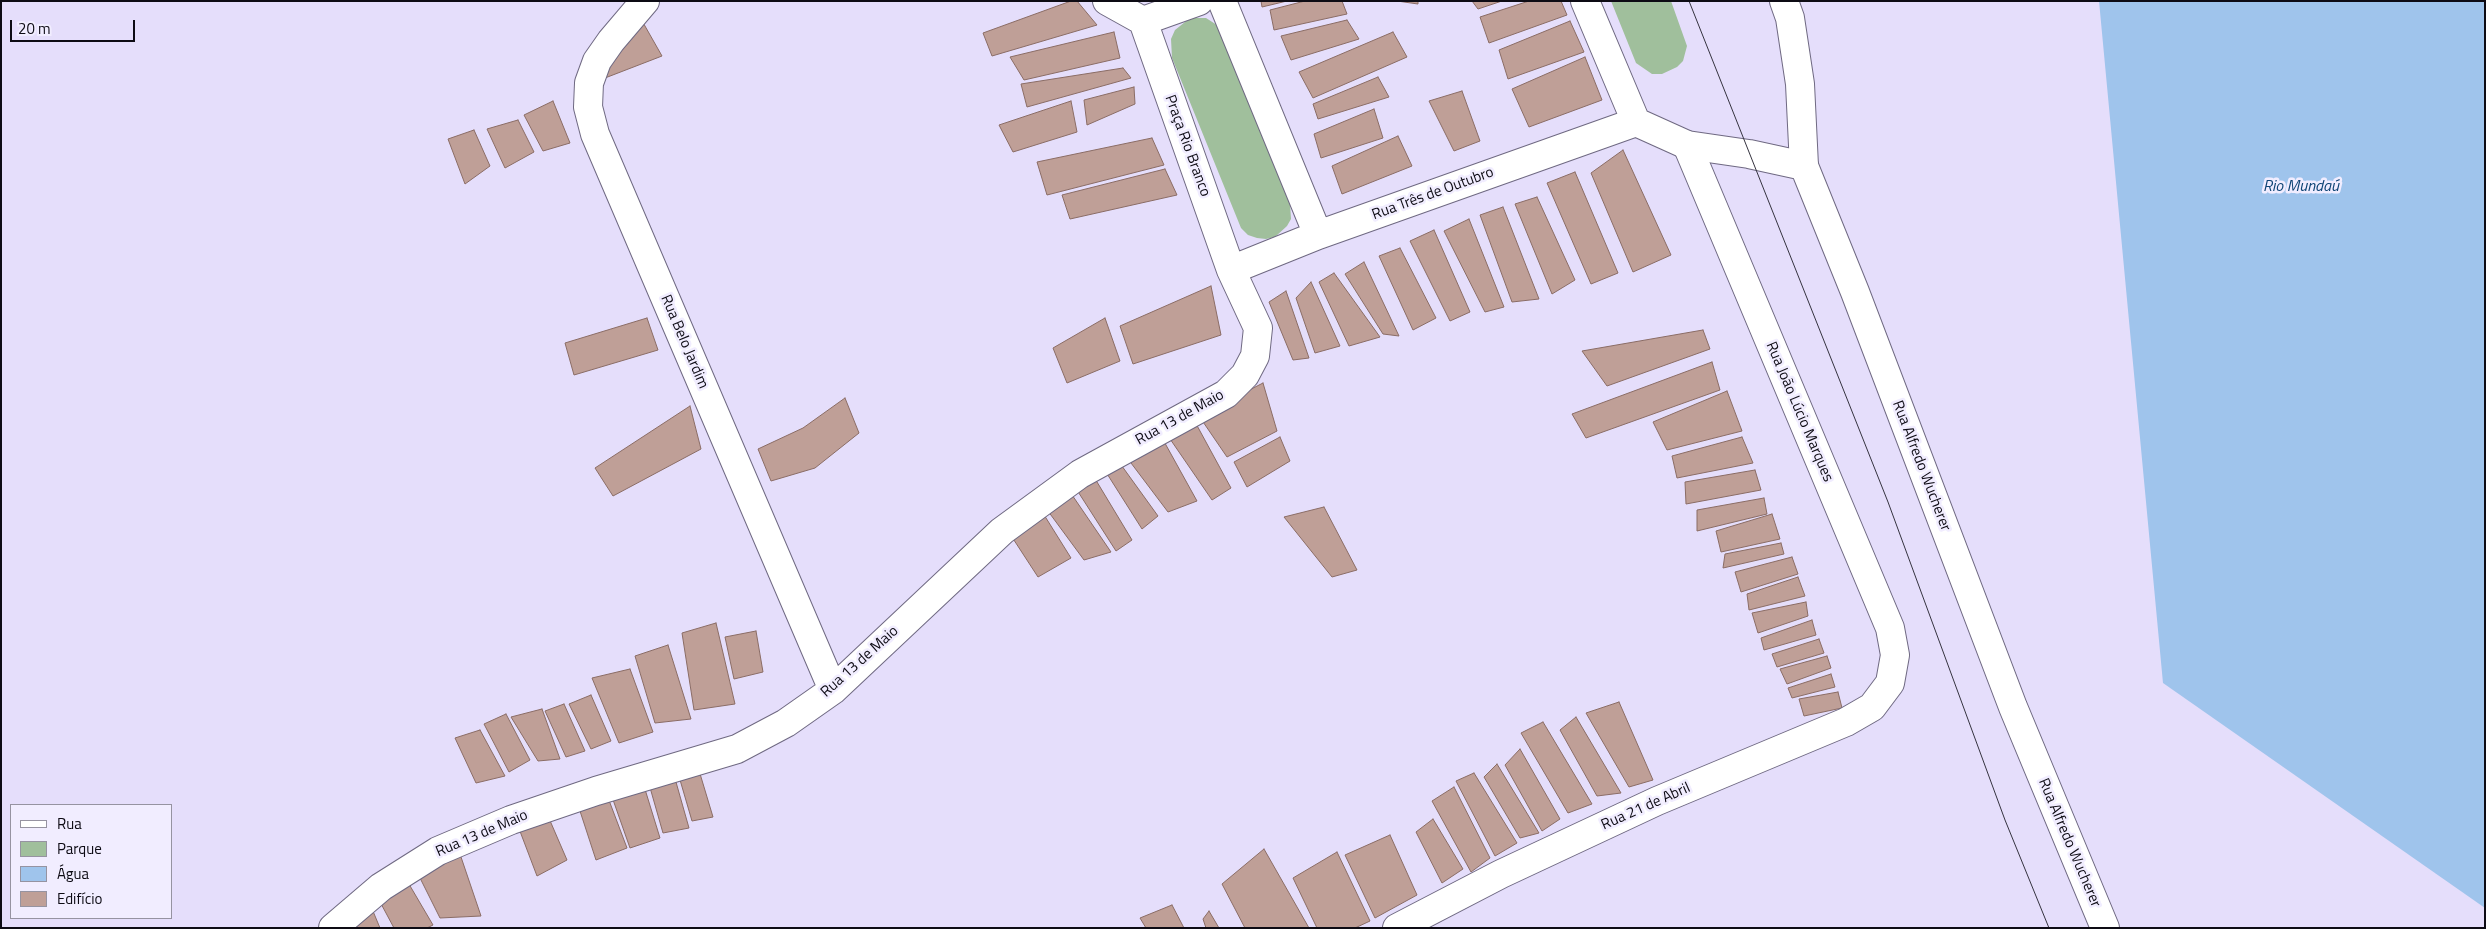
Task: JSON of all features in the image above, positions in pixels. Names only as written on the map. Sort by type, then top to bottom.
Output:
[{"type":"street","name":"Rua Belo Jardim","points":[[645,1],[611,41],[598,61],[589,83],[588,107],[594,134],[833,690]]},
{"type":"street","points":[[1107,1],[1143,21],[1199,1]]},
{"type":"street","points":[[1222,1],[1318,235]]},
{"type":"street","points":[[1585,1],[1636,122],[1687,146],[1750,154],[1804,166]]},
{"type":"street","name":"Rua Alfredo Wucherer","points":[[1784,1],[1790,18],[1800,84],[1804,166],[1859,301],[2013,707],[2105,928]]},
{"type":"street","name":"Praça Rio Branco","points":[[1143,21],[1231,270]]},
{"type":"street","name":"Rua Três de Outubro","points":[[1231,270],[1318,235],[1636,122]]},
{"type":"street","name":"Rua João Lúcio Marques","points":[[1687,146],[1890,628],[1895,655],[1890,682]]},
{"type":"street","name":"Rua 13 de Maio","points":[[333,928],[381,887],[438,851],[510,820],[588,794],[737,750],[786,723],[833,690],[1002,531],[1080,474],[1226,394],[1245,376],[1255,356],[1258,328],[1231,270]]},
{"type":"street","name":"Rua 21 de Abril","points":[[1396,928],[1501,874],[1657,801],[1846,722],[1872,706],[1890,682]]},
{"type":"green space","points":[[1611,1],[1671,1],[1687,46],[1683,61],[1677,67],[1662,74],[1652,74],[1636,63]]},
{"type":"green space","points":[[1190,18],[1206,18],[1220,27],[1290,203],[1291,219],[1287,226],[1275,237],[1257,238],[1248,235],[1241,228],[1172,58],[1171,39],[1175,30]]},
{"type":"water","name":"Rio Mundaú","points":[[2099,1],[2485,1],[2485,908],[2163,683]]},
{"type":"building","points":[[1071,1],[1077,1],[1097,25],[992,56],[983,33]]},
{"type":"building","points":[[1261,1],[1287,1],[1262,7]]},
{"type":"building","points":[[1305,1],[1342,1],[1347,14],[1274,30],[1270,10]]},
{"type":"building","points":[[1397,1],[1418,1],[1418,4]]},
{"type":"building","points":[[1472,1],[1502,1],[1478,9]]},
{"type":"building","points":[[1529,1],[1561,1],[1567,15],[1489,43],[1480,17]]},
{"type":"building","points":[[641,19],[662,56],[605,78],[601,61]]},
{"type":"building","points":[[1347,20],[1359,39],[1291,60],[1281,36]]},
{"type":"building","points":[[1570,21],[1584,52],[1508,79],[1499,50]]},
{"type":"building","points":[[1114,32],[1120,58],[1024,80],[1010,57]]},
{"type":"building","points":[[1393,32],[1407,57],[1313,98],[1299,72]]},
{"type":"building","points":[[1585,57],[1602,100],[1529,127],[1512,89]]},
{"type":"building","points":[[1123,68],[1131,78],[1027,107],[1021,84]]},
{"type":"building","points":[[1378,77],[1389,97],[1318,119],[1313,104]]},
{"type":"building","points":[[1134,87],[1135,104],[1087,125],[1084,100]]},
{"type":"building","points":[[1462,91],[1480,141],[1454,151],[1429,101]]},
{"type":"building","points":[[553,101],[570,143],[543,151],[524,115]]},
{"type":"building","points":[[1071,101],[1077,132],[1013,152],[999,125]]},
{"type":"building","points":[[1374,109],[1383,138],[1321,158],[1314,134]]},
{"type":"building","points":[[518,120],[534,152],[505,168],[487,129]]},
{"type":"building","points":[[474,130],[490,166],[465,184],[448,139]]},
{"type":"building","points":[[1398,136],[1412,166],[1342,194],[1332,166]]},
{"type":"building","points":[[1152,138],[1164,165],[1047,195],[1037,162]]},
{"type":"building","points":[[1623,150],[1671,255],[1633,272],[1591,173]]},
{"type":"building","points":[[1165,169],[1177,195],[1070,219],[1062,195]]},
{"type":"building","points":[[1575,172],[1618,273],[1591,284],[1547,183]]},
{"type":"building","points":[[1537,197],[1575,280],[1552,294],[1515,204]]},
{"type":"building","points":[[1503,207],[1539,299],[1512,302],[1480,215]]},
{"type":"building","points":[[1469,219],[1504,307],[1485,312],[1444,231]]},
{"type":"building","points":[[1434,230],[1470,312],[1450,321],[1410,241]]},
{"type":"building","points":[[1400,248],[1436,318],[1413,330],[1379,256]]},
{"type":"building","points":[[1364,262],[1399,336],[1383,334],[1345,274]]},
{"type":"building","points":[[1334,273],[1380,337],[1349,346],[1319,282]]},
{"type":"building","points":[[1311,282],[1340,346],[1315,353],[1296,298]]},
{"type":"building","points":[[1211,286],[1221,335],[1133,364],[1120,326]]},
{"type":"building","points":[[1286,291],[1309,358],[1293,360],[1269,302]]},
{"type":"building","points":[[647,318],[658,350],[574,375],[565,343]]},
{"type":"building","points":[[1105,318],[1120,361],[1067,383],[1053,348]]},
{"type":"building","points":[[1703,330],[1710,349],[1607,386],[1582,351]]},
{"type":"building","points":[[1712,362],[1720,390],[1586,438],[1572,414]]},
{"type":"building","points":[[1263,383],[1277,431],[1227,457],[1199,416]]},
{"type":"building","points":[[1727,391],[1742,431],[1667,450],[1653,422]]},
{"type":"building","points":[[845,398],[859,433],[815,468],[771,481],[758,449],[803,428]]},
{"type":"building","points":[[690,406],[701,449],[613,496],[595,468]]},
{"type":"building","points":[[1194,420],[1231,488],[1212,500],[1168,436]]},
{"type":"building","points":[[1161,436],[1197,501],[1168,512],[1128,459]]},
{"type":"building","points":[[1280,437],[1290,461],[1247,487],[1234,462]]},
{"type":"building","points":[[1742,437],[1753,463],[1677,478],[1672,456]]},
{"type":"building","points":[[1119,462],[1158,516],[1142,529],[1104,469]]},
{"type":"building","points":[[1755,470],[1761,490],[1686,504],[1685,482]]},
{"type":"building","points":[[1094,477],[1132,540],[1116,551],[1075,487]]},
{"type":"building","points":[[1068,489],[1111,552],[1084,560],[1045,507]]},
{"type":"building","points":[[1764,498],[1767,514],[1697,531],[1697,510]]},
{"type":"building","points":[[1324,507],[1357,570],[1332,577],[1284,517]]},
{"type":"building","points":[[1041,510],[1071,558],[1038,577],[1010,534]]},
{"type":"building","points":[[1772,514],[1780,539],[1721,552],[1716,531]]},
{"type":"building","points":[[1781,543],[1784,554],[1723,568],[1725,554]]},
{"type":"building","points":[[1792,557],[1798,574],[1741,592],[1735,572]]},
{"type":"building","points":[[1798,577],[1805,596],[1749,610],[1747,594]]},
{"type":"building","points":[[1806,602],[1808,616],[1758,633],[1752,613]]},
{"type":"building","points":[[1812,620],[1816,635],[1764,650],[1761,638]]},
{"type":"building","points":[[716,623],[735,704],[694,710],[682,633]]},
{"type":"building","points":[[756,631],[763,672],[734,679],[725,637]]},
{"type":"building","points":[[1819,639],[1824,653],[1777,667],[1772,654]]},
{"type":"building","points":[[668,645],[691,719],[655,723],[635,656]]},
{"type":"building","points":[[1827,656],[1831,668],[1787,684],[1780,669]]},
{"type":"building","points":[[630,669],[653,732],[619,743],[592,678]]},
{"type":"building","points":[[1831,674],[1835,687],[1792,698],[1788,688]]},
{"type":"building","points":[[1838,692],[1842,708],[1804,716],[1799,699]]},
{"type":"building","points":[[591,695],[611,741],[591,749],[569,704]]},
{"type":"building","points":[[1619,702],[1653,780],[1629,787],[1586,713]]},
{"type":"building","points":[[564,704],[585,751],[566,757],[545,711]]},
{"type":"building","points":[[542,709],[560,759],[538,761],[511,717]]},
{"type":"building","points":[[506,714],[530,760],[509,772],[484,724]]},
{"type":"building","points":[[1576,717],[1621,793],[1597,796],[1560,730]]},
{"type":"building","points":[[1543,722],[1592,804],[1568,813],[1521,733]]},
{"type":"building","points":[[480,730],[505,776],[476,783],[455,738]]},
{"type":"building","points":[[1520,749],[1560,819],[1542,831],[1505,765]]},
{"type":"building","points":[[1497,764],[1539,833],[1520,838],[1484,777]]},
{"type":"building","points":[[698,767],[713,817],[692,821],[678,773]]},
{"type":"building","points":[[1474,773],[1517,843],[1495,856],[1456,781]]},
{"type":"building","points":[[674,775],[689,828],[663,833],[649,784]]},
{"type":"building","points":[[644,786],[660,838],[630,848],[611,794]]},
{"type":"building","points":[[1454,787],[1490,858],[1471,872],[1432,801]]},
{"type":"building","points":[[607,795],[627,848],[596,860],[579,808]]},
{"type":"building","points":[[548,816],[567,860],[537,876],[518,826]]},
{"type":"building","points":[[1433,819],[1463,869],[1442,883],[1416,832]]},
{"type":"building","points":[[1390,835],[1417,895],[1375,918],[1345,855]]},
{"type":"building","points":[[1264,849],[1309,928],[1245,928],[1222,884]]},
{"type":"building","points":[[1337,852],[1370,921],[1355,928],[1317,928],[1293,878]]},
{"type":"building","points":[[460,854],[481,916],[440,918],[419,876]]},
{"type":"building","points":[[406,879],[433,925],[427,928],[394,928],[379,900]]},
{"type":"building","points":[[370,904],[380,928],[350,928]]},
{"type":"building","points":[[1172,905],[1184,928],[1146,928],[1140,918]]},
{"type":"building","points":[[1209,911],[1219,928],[1206,928],[1203,919]]},
{"type":"tram line","points":[[1689,1],[1888,502],[2005,820],[2049,928]]}]
